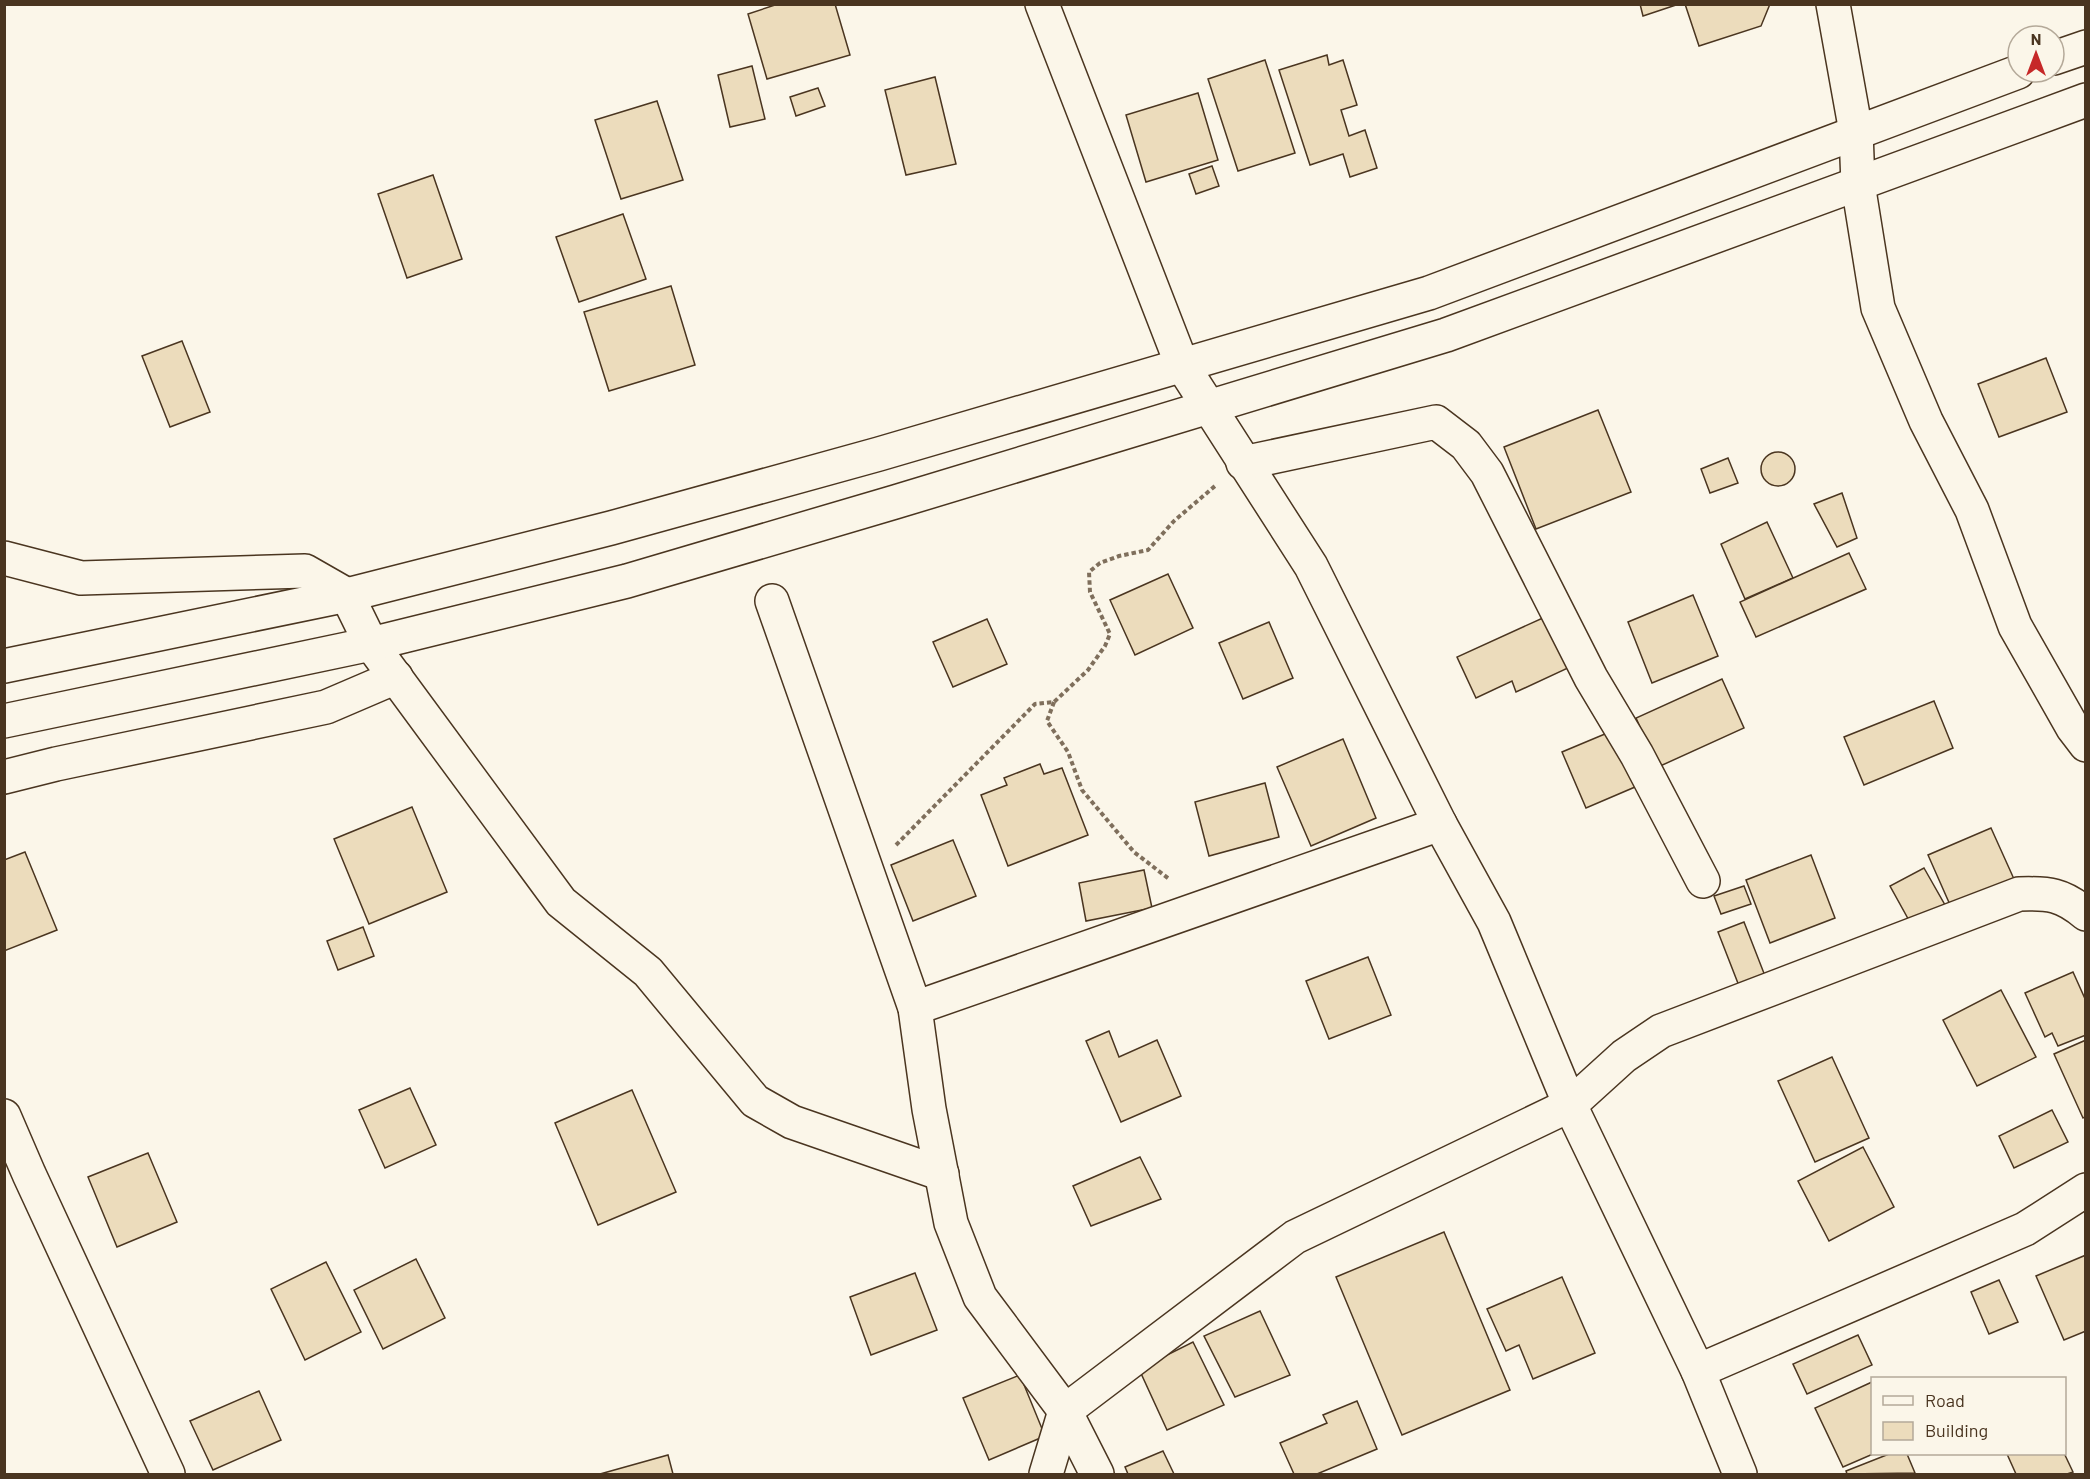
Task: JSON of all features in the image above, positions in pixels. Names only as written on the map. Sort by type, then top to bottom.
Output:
[{"type":"street","points":[[1042,4],[1182,365],[1207,408],[1311,566],[1440,824],[1494,922],[1569,1105],[1698,1371],[1740,1474]]},
{"type":"street","points":[[1833,4],[1856,132],[1858,184],[1878,308],[1926,421],[1972,510],[2014,626],[2085,745]]},
{"type":"street","points":[[2066,54],[2085,47]]},
{"type":"street","points":[[4,666],[347,595],[611,528],[857,460],[1429,293],[2006,76]]},
{"type":"street","points":[[4,721],[371,644],[627,581],[1207,408],[1446,335],[2085,100]]},
{"type":"street","points":[[1243,463],[1436,422],[1466,445],[1487,473],[1587,670],[1637,756],[1703,881]]},
{"type":"street","points":[[4,558],[81,578],[305,571],[347,595],[371,644],[561,902],[648,972],[755,1101],[792,1122],[942,1174]]},
{"type":"street","points":[[772,601],[915,1008],[929,1109],[951,1223],[980,1297],[1065,1411],[1097,1474]]},
{"type":"street","points":[[4,777],[326,707],[396,677]]},
{"type":"street","points":[[915,1008],[1440,824]]},
{"type":"street","points":[[1046,1474],[1065,1411],[1295,1237],[1569,1105],[1624,1056],[1661,1031],[2019,894],[2044,893],[2069,900],[2085,914]]},
{"type":"street","points":[[4,1116],[168,1474]]},
{"type":"street","points":[[1698,1371],[2025,1229],[2085,1190]]},
{"type":"path","points":[[1206,906],[1134,852],[1082,790],[1068,752],[1047,721],[1054,702],[1088,670],[1105,646],[1110,634],[1090,592],[1089,572],[1100,563],[1148,550],[1174,521],[1243,463]]},
{"type":"path","points":[[868,874],[1035,704],[1054,702]]},
{"type":"building","points":[[778,4],[835,4],[850,55],[767,79],[748,14]]},
{"type":"building","points":[[1640,4],[1679,4],[1643,16]]},
{"type":"building","points":[[1685,4],[1770,4],[1761,26],[1699,46]]},
{"type":"building","points":[[1327,55],[1329,65],[1343,60],[1357,105],[1341,110],[1349,136],[1365,130],[1377,168],[1350,177],[1343,154],[1310,165],[1279,70]]},
{"type":"building","points":[[1265,60],[1295,153],[1238,171],[1208,79]]},
{"type":"building","points":[[752,66],[765,119],[730,127],[718,75]]},
{"type":"building","points":[[935,77],[956,164],[906,175],[885,90]]},
{"type":"building","points":[[818,88],[825,106],[796,116],[790,97]]},
{"type":"building","points":[[1198,93],[1218,160],[1146,182],[1126,115]]},
{"type":"building","points":[[657,101],[683,180],[621,199],[595,120]]},
{"type":"building","points":[[1212,166],[1219,186],[1196,194],[1189,174]]},
{"type":"building","points":[[433,175],[462,259],[407,278],[378,194]]},
{"type":"building","points":[[623,214],[646,279],[579,302],[556,237]]},
{"type":"building","points":[[671,286],[695,365],[609,391],[584,312]]},
{"type":"building","points":[[182,341],[210,412],[170,427],[142,356]]},
{"type":"building","points":[[2046,358],[2067,412],[1999,437],[1978,384]]},
{"type":"building","points":[[1598,410],[1631,492],[1536,529],[1504,447]]},
{"type":"building","points":[[1778,452],[1790,457],[1795,469],[1790,481],[1778,486],[1766,481],[1761,469],[1766,457]]},
{"type":"building","points":[[1728,458],[1738,483],[1710,493],[1701,469]]},
{"type":"building","points":[[1842,493],[1857,538],[1837,547],[1814,504]]},
{"type":"building","points":[[1767,522],[1793,578],[1745,599],[1721,544]]},
{"type":"building","points":[[1849,553],[1866,589],[1756,637],[1740,602]]},
{"type":"building","points":[[1168,574],[1193,628],[1135,655],[1110,600]]},
{"type":"building","points":[[1693,595],[1718,656],[1652,683],[1628,622]]},
{"type":"building","points":[[1545,617],[1568,668],[1516,692],[1512,681],[1476,698],[1457,657]]},
{"type":"building","points":[[987,619],[1007,664],[953,687],[933,642]]},
{"type":"building","points":[[1269,622],[1293,678],[1243,699],[1219,643]]},
{"type":"building","points":[[1722,679],[1744,728],[1658,767],[1636,718]]},
{"type":"building","points":[[1934,701],[1953,748],[1864,785],[1844,737]]},
{"type":"building","points":[[1612,731],[1635,787],[1586,808],[1562,752]]},
{"type":"building","points":[[1343,739],[1376,818],[1311,846],[1277,767]]},
{"type":"building","points":[[1040,764],[1044,774],[1062,768],[1088,835],[1008,866],[981,795],[1007,785],[1004,778]]},
{"type":"building","points":[[1265,783],[1279,837],[1209,856],[1195,802]]},
{"type":"building","points":[[412,807],[447,892],[369,924],[334,839]]},
{"type":"building","points":[[1991,828],[2014,879],[1951,907],[1928,855]]},
{"type":"building","points":[[953,840],[976,896],[913,921],[891,865]]},
{"type":"building","points":[[25,852],[57,930],[4,951],[4,860]]},
{"type":"building","points":[[1811,855],[1835,918],[1770,943],[1746,880]]},
{"type":"building","points":[[1924,868],[1945,905],[1911,924],[1890,886]]},
{"type":"building","points":[[1144,870],[1152,908],[1086,921],[1079,883]]},
{"type":"building","points":[[1744,886],[1751,904],[1721,914],[1714,896]]},
{"type":"building","points":[[1744,922],[1767,981],[1741,991],[1718,932]]},
{"type":"building","points":[[363,927],[374,956],[338,970],[327,941]]},
{"type":"building","points":[[1368,957],[1391,1015],[1329,1039],[1306,981]]},
{"type":"building","points":[[2073,972],[2086,1001],[2086,1035],[2058,1046],[2052,1033],[2045,1037],[2025,993]]},
{"type":"building","points":[[2001,990],[2036,1057],[1977,1086],[1943,1020]]},
{"type":"building","points":[[1109,1031],[1119,1057],[1157,1040],[1181,1096],[1121,1122],[1086,1041]]},
{"type":"building","points":[[2086,1040],[2086,1116],[2083,1118],[2054,1054]]},
{"type":"building","points":[[1832,1057],[1869,1138],[1815,1162],[1778,1081]]},
{"type":"building","points":[[410,1088],[436,1145],[385,1168],[359,1110]]},
{"type":"building","points":[[632,1090],[676,1192],[598,1225],[555,1123]]},
{"type":"building","points":[[2052,1110],[2068,1142],[2014,1168],[1999,1136]]},
{"type":"building","points":[[1863,1147],[1894,1207],[1829,1241],[1798,1181]]},
{"type":"building","points":[[148,1153],[177,1222],[117,1247],[88,1177]]},
{"type":"building","points":[[1140,1157],[1161,1199],[1091,1226],[1073,1186]]},
{"type":"building","points":[[1444,1232],[1510,1390],[1402,1435],[1336,1277]]},
{"type":"building","points":[[2086,1255],[2086,1331],[2064,1340],[2036,1276]]},
{"type":"building","points":[[416,1259],[445,1318],[383,1349],[354,1290]]},
{"type":"building","points":[[326,1262],[361,1332],[305,1360],[271,1289]]},
{"type":"building","points":[[915,1273],[937,1330],[871,1355],[850,1297]]},
{"type":"building","points":[[1562,1277],[1595,1353],[1533,1379],[1519,1345],[1506,1351],[1487,1309]]},
{"type":"building","points":[[1999,1280],[2018,1322],[1989,1334],[1971,1292]]},
{"type":"building","points":[[1260,1311],[1290,1375],[1235,1397],[1204,1336]]},
{"type":"building","points":[[1858,1335],[1872,1365],[1807,1394],[1793,1364]]},
{"type":"building","points":[[1193,1342],[1224,1405],[1167,1430],[1139,1369]]},
{"type":"building","points":[[1020,1375],[1045,1436],[989,1460],[963,1398]]},
{"type":"building","points":[[1871,1382],[1871,1455],[1843,1467],[1815,1408]]},
{"type":"building","points":[[259,1391],[281,1440],[213,1470],[190,1421]]},
{"type":"building","points":[[1357,1401],[1377,1449],[1317,1474],[1294,1474],[1280,1443],[1327,1423],[1323,1415]]},
{"type":"building","points":[[1163,1451],[1174,1474],[1128,1474],[1125,1467]]},
{"type":"building","points":[[668,1455],[673,1474],[600,1474]]},
{"type":"building","points":[[1886,1455],[1907,1455],[1915,1473],[1847,1474],[1846,1471]]},
{"type":"building","points":[[2007,1455],[2065,1455],[2073,1472],[2067,1474],[2016,1474]]}]
